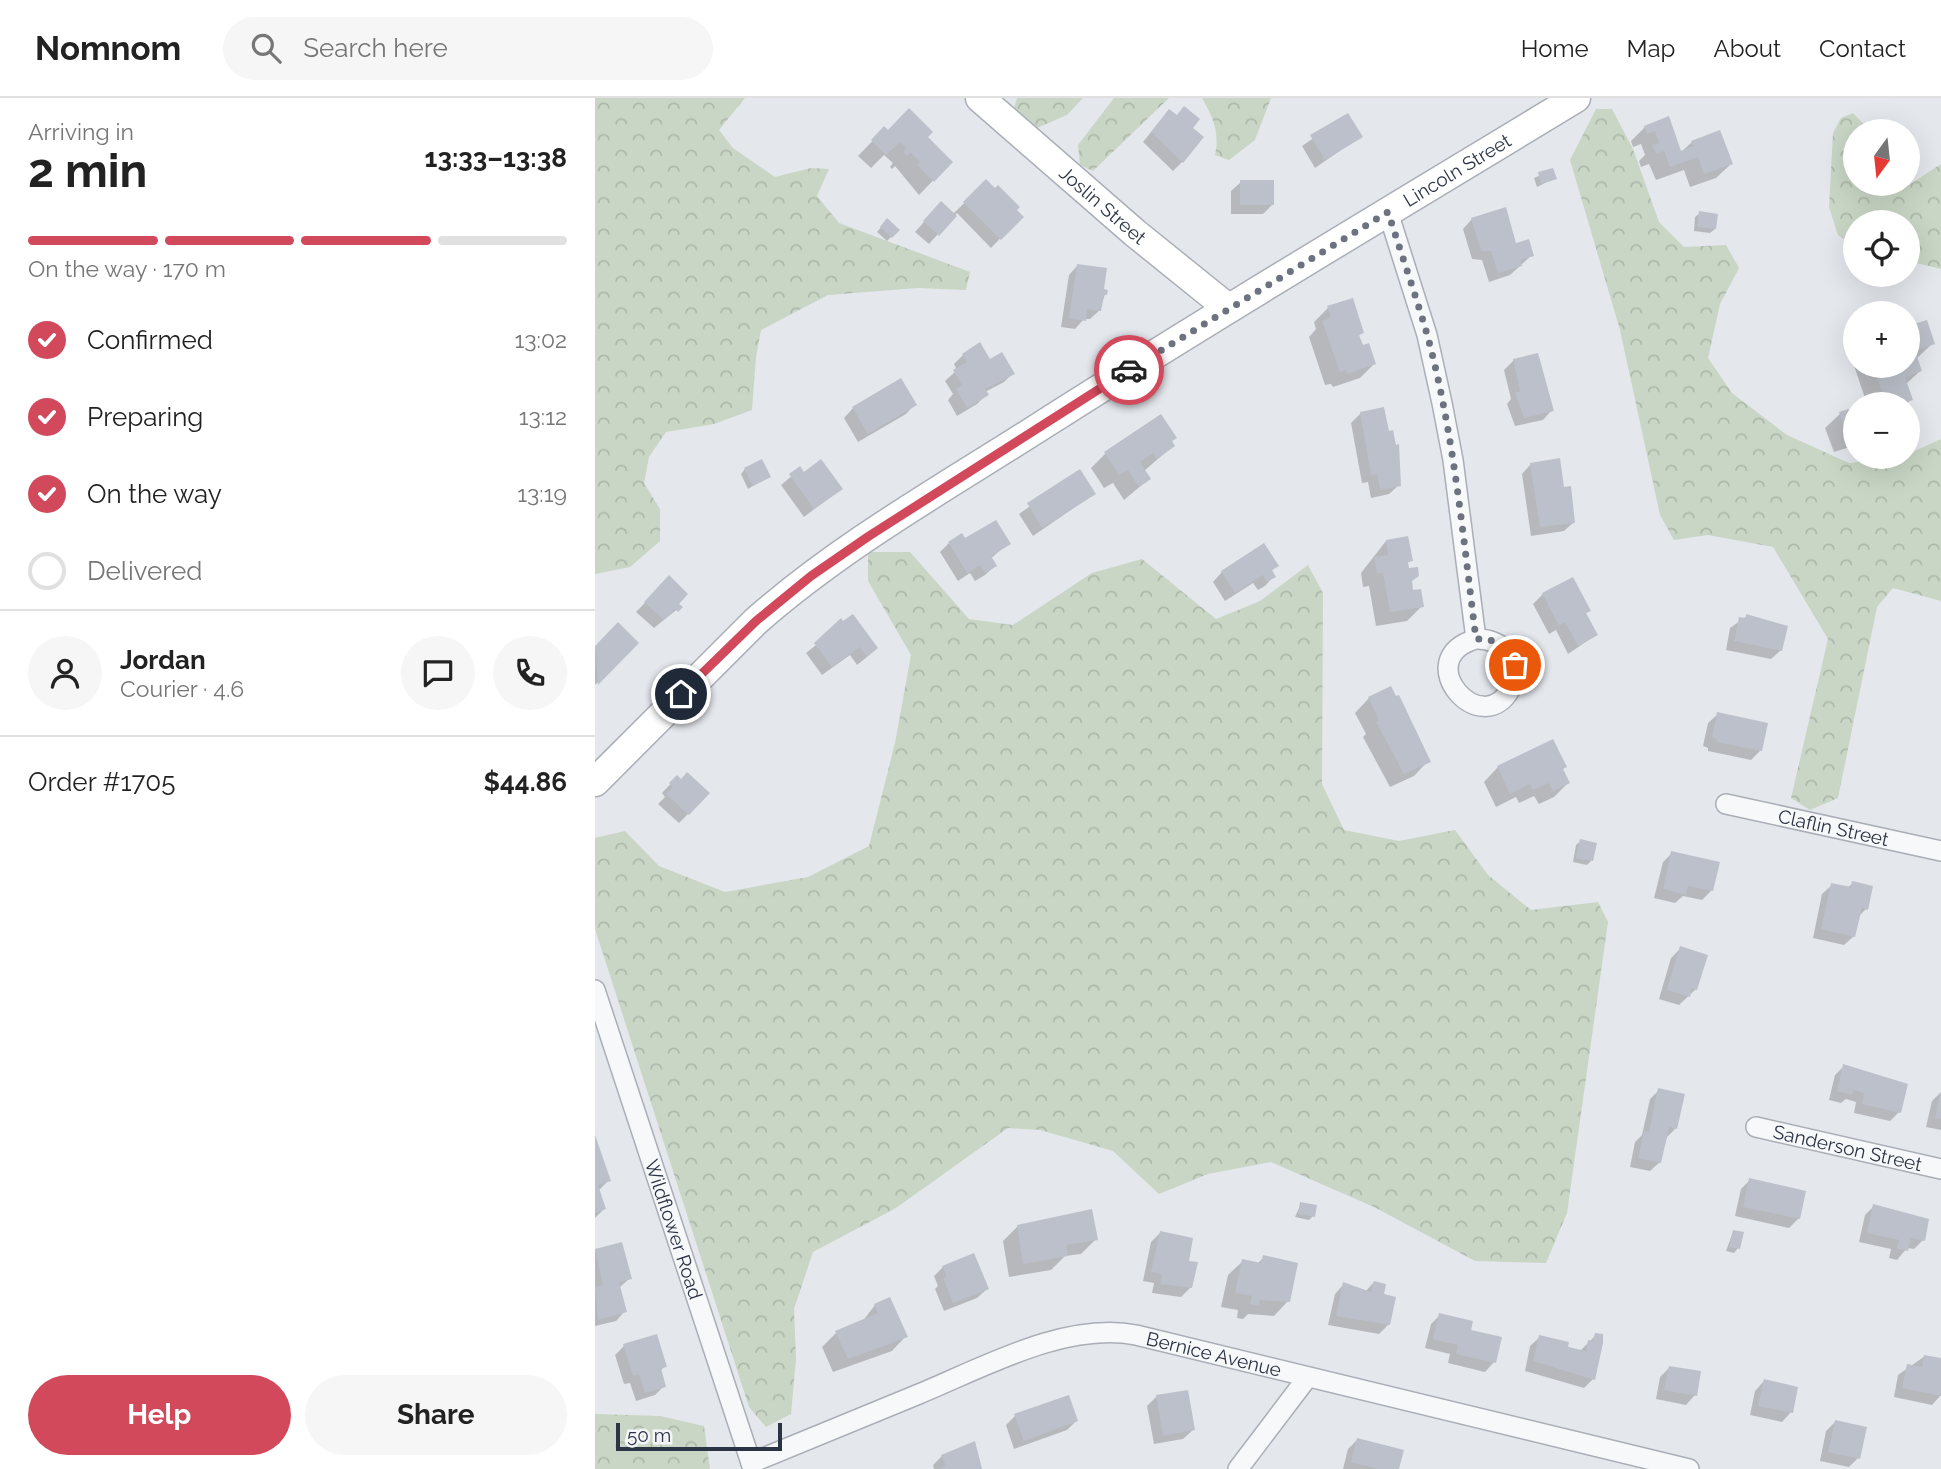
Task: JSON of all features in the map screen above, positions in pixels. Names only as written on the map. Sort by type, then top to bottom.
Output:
[{"type":"street","name":"Joslin Street","points":[[981,98],[1135,233],[1228,308]]},
{"type":"street","name":"Lincoln Street","points":[[595,782],[681,694],[792,590],[869,536],[1228,308],[1576,98]]},
{"type":"street","points":[[1388,212],[1427,335],[1442,403],[1453,460],[1476,639]]},
{"type":"street","name":"Claflin Street","points":[[1726,804],[1941,851]]},
{"type":"street","name":"Wildflower Road","points":[[595,990],[752,1466]]},
{"type":"street","name":"Sanderson Street","points":[[1756,1127],[1941,1169]]},
{"type":"street","name":"Bernice Avenue","points":[[752,1466],[1006,1358],[1087,1334],[1119,1332],[1689,1469]]},
{"type":"street","points":[[1238,1469],[1307,1377]]},
{"type":"green space","points":[[595,98],[745,98],[719,130],[733,148],[775,177],[811,168],[829,169],[817,196],[839,223],[970,272],[966,290],[918,288],[828,295],[761,330],[752,410],[714,424],[666,432],[649,457],[644,483],[660,509],[660,541],[630,567],[595,574]]},
{"type":"green space","points":[[1017,98],[1083,98],[1067,115],[1037,128],[1014,108]]},
{"type":"green space","points":[[1114,98],[1169,98],[1093,171],[1080,165],[1078,145]]},
{"type":"green space","points":[[1202,98],[1271,98],[1255,140],[1229,160],[1215,155],[1215,125]]},
{"type":"green space","points":[[1596,109],[1612,109],[1633,149],[1659,222],[1684,247],[1726,245],[1739,268],[1720,304],[1708,358],[1732,393],[1787,435],[1843,460],[1843,469],[1920,469],[1920,449],[1941,439],[1941,601],[1893,588],[1877,607],[1838,798],[1810,810],[1791,798],[1828,639],[1773,547],[1708,535],[1674,540],[1660,515],[1620,330],[1570,160]]},
{"type":"green space","points":[[1853,113],[1859,119],[1843,119],[1843,196],[1920,196],[1920,178],[1941,164],[1941,269],[1920,264],[1920,210],[1843,210],[1843,239],[1838,235],[1829,207],[1833,133],[1841,118]]},
{"type":"green space","points":[[868,552],[910,552],[969,619],[1013,625],[1092,573],[1142,559],[1216,619],[1260,601],[1308,565],[1323,593],[1322,784],[1344,830],[1399,841],[1455,830],[1488,875],[1531,910],[1598,902],[1608,922],[1567,1213],[1546,1263],[1475,1261],[1374,1207],[1271,1162],[1208,1174],[1159,1194],[1113,1151],[1040,1130],[1008,1128],[896,1208],[813,1252],[794,1309],[796,1359],[791,1414],[766,1427],[749,1407],[595,929],[595,838],[625,831],[659,866],[725,892],[808,877],[869,846],[895,743],[911,655],[868,581]]},
{"type":"green space","points":[[595,1414],[660,1416],[704,1426],[710,1469],[595,1469]]},
{"type":"building","points":[[1184,106],[1200,119],[1193,128],[1204,137],[1183,163],[1151,132],[1169,109],[1177,115]]},
{"type":"building","points":[[909,108],[933,132],[928,137],[953,162],[934,182],[917,165],[920,162],[911,153],[907,156],[903,152],[906,148],[900,142],[886,155],[871,140],[884,126],[888,130]]},
{"type":"building","points":[[1348,113],[1363,137],[1325,160],[1310,135]]},
{"type":"building","points":[[1669,116],[1681,151],[1693,146],[1691,141],[1720,130],[1733,164],[1704,174],[1698,157],[1670,167],[1664,151],[1656,154],[1652,145],[1659,143],[1655,131],[1647,134],[1644,126]]},
{"type":"building","points":[[1553,168],[1557,179],[1541,184],[1538,172]]},
{"type":"building","points":[[986,179],[995,188],[998,185],[1020,207],[1017,210],[1024,217],[1001,240],[963,202]]},
{"type":"building","points":[[1240,180],[1274,180],[1274,205],[1240,205]]},
{"type":"building","points":[[941,201],[957,216],[939,236],[923,221]]},
{"type":"building","points":[[1506,207],[1516,243],[1529,239],[1534,256],[1520,260],[1522,266],[1498,273],[1491,251],[1481,251],[1471,218]]},
{"type":"building","points":[[1699,211],[1718,214],[1716,229],[1697,227]]},
{"type":"building","points":[[887,218],[900,230],[892,238],[880,227]]},
{"type":"building","points":[[1077,264],[1107,268],[1104,289],[1108,290],[1107,295],[1104,295],[1101,311],[1087,309],[1086,321],[1069,318]]},
{"type":"building","points":[[1353,298],[1364,333],[1359,335],[1363,345],[1369,343],[1376,364],[1347,374],[1346,370],[1340,372],[1322,321],[1331,317],[1327,306]]},
{"type":"building","points":[[1927,320],[1935,344],[1920,349],[1920,322]]},
{"type":"building","points":[[980,342],[990,359],[1002,352],[1015,374],[985,389],[989,395],[967,408],[956,389],[962,385],[953,370],[967,362],[962,354]]},
{"type":"building","points":[[1538,353],[1554,411],[1524,418],[1515,393],[1520,391],[1513,359]]},
{"type":"building","points":[[901,378],[917,405],[868,434],[852,407]]},
{"type":"building","points":[[1877,378],[1905,378],[1910,392],[1882,392]]},
{"type":"building","points":[[1384,407],[1389,431],[1393,430],[1396,445],[1399,444],[1401,486],[1380,490],[1377,474],[1371,475],[1360,412]]},
{"type":"building","points":[[1161,414],[1177,438],[1172,441],[1175,446],[1157,459],[1153,453],[1140,462],[1151,479],[1139,487],[1128,470],[1119,475],[1104,452]]},
{"type":"building","points":[[1560,458],[1564,487],[1571,486],[1575,523],[1540,527],[1530,463]]},
{"type":"building","points":[[762,459],[771,477],[753,486],[744,468]]},
{"type":"building","points":[[821,459],[843,489],[814,509],[789,474],[800,466],[804,472]]},
{"type":"building","points":[[1080,469],[1096,494],[1042,528],[1027,503]]},
{"type":"building","points":[[996,520],[1011,544],[991,556],[997,566],[985,573],[980,565],[967,573],[948,542],[962,533],[965,538]]},
{"type":"building","points":[[1408,536],[1413,561],[1408,562],[1409,568],[1418,567],[1419,576],[1412,581],[1413,590],[1421,589],[1424,607],[1390,612],[1383,573],[1377,574],[1374,557],[1388,555],[1386,540]]},
{"type":"building","points":[[1264,543],[1279,566],[1272,570],[1276,577],[1267,582],[1263,575],[1235,593],[1221,571]]},
{"type":"building","points":[[669,575],[688,594],[679,604],[683,607],[678,612],[675,609],[664,620],[644,602]]},
{"type":"building","points":[[1573,577],[1591,611],[1586,613],[1598,635],[1578,646],[1565,622],[1559,626],[1542,593]]},
{"type":"building","points":[[853,614],[878,648],[867,657],[860,647],[832,667],[814,643],[841,618],[843,621]]},
{"type":"building","points":[[1746,614],[1788,626],[1782,651],[1734,641],[1739,617],[1746,618]]},
{"type":"building","points":[[618,622],[639,643],[598,685],[595,646]]},
{"type":"building","points":[[1391,686],[1396,696],[1399,695],[1431,762],[1404,774],[1376,722],[1379,720],[1368,697]]},
{"type":"building","points":[[1717,712],[1768,723],[1762,751],[1716,742],[1717,739],[1712,737]]},
{"type":"building","points":[[1553,739],[1567,767],[1563,769],[1570,783],[1553,791],[1549,783],[1533,790],[1530,784],[1510,794],[1497,766]]},
{"type":"building","points":[[687,772],[710,793],[689,815],[666,794],[673,787],[669,783],[677,775],[681,779]]},
{"type":"building","points":[[1580,839],[1597,843],[1593,861],[1576,858]]},
{"type":"building","points":[[1671,851],[1720,862],[1713,891],[1688,886],[1686,895],[1663,889]]},
{"type":"building","points":[[1852,881],[1873,886],[1868,910],[1862,908],[1855,937],[1821,929],[1831,883],[1851,887]]},
{"type":"building","points":[[1680,946],[1708,955],[1697,990],[1692,988],[1690,997],[1667,990]]},
{"type":"building","points":[[1843,1064],[1908,1084],[1901,1113],[1862,1104],[1864,1093],[1854,1090],[1852,1095],[1837,1091]]},
{"type":"building","points":[[1658,1088],[1685,1094],[1677,1129],[1669,1127],[1661,1163],[1638,1158],[1644,1131],[1649,1132]]},
{"type":"building","points":[[1941,1095],[1941,1119],[1935,1118]]},
{"type":"building","points":[[595,1135],[611,1181],[598,1185],[606,1209],[595,1213]]},
{"type":"building","points":[[1749,1178],[1806,1191],[1800,1219],[1743,1207]]},
{"type":"building","points":[[1300,1202],[1317,1205],[1315,1217],[1298,1214]]},
{"type":"building","points":[[1873,1204],[1929,1219],[1925,1241],[1911,1238],[1908,1251],[1897,1249],[1899,1240],[1867,1233]]},
{"type":"building","points":[[1092,1209],[1098,1240],[1066,1245],[1068,1256],[1023,1264],[1017,1225]]},
{"type":"building","points":[[1733,1230],[1744,1232],[1740,1249],[1729,1247]]},
{"type":"building","points":[[1160,1231],[1193,1238],[1189,1261],[1198,1262],[1192,1288],[1160,1284],[1162,1274],[1151,1272]]},
{"type":"building","points":[[622,1242],[632,1279],[619,1282],[627,1312],[598,1320],[595,1287],[603,1285],[595,1249]]},
{"type":"building","points":[[974,1253],[989,1289],[953,1303],[943,1278],[947,1277],[942,1266]]},
{"type":"building","points":[[1263,1255],[1298,1263],[1290,1302],[1260,1300],[1259,1306],[1250,1304],[1252,1296],[1235,1293],[1242,1259],[1261,1263]]},
{"type":"building","points":[[1374,1281],[1386,1284],[1384,1294],[1396,1297],[1390,1325],[1336,1316],[1343,1282],[1371,1292]]},
{"type":"building","points":[[890,1297],[908,1337],[848,1359],[835,1331],[878,1313],[874,1304]]},
{"type":"building","points":[[1439,1313],[1473,1321],[1471,1330],[1502,1337],[1496,1363],[1456,1354],[1458,1345],[1433,1339]]},
{"type":"building","points":[[1595,1333],[1603,1334],[1603,1343],[1595,1380],[1533,1361],[1539,1335],[1569,1342],[1568,1347],[1586,1351],[1588,1340],[1593,1341]]},
{"type":"building","points":[[657,1334],[667,1367],[661,1368],[666,1387],[645,1393],[639,1374],[633,1376],[623,1344]]},
{"type":"building","points":[[1924,1355],[1941,1358],[1941,1396],[1902,1388],[1907,1364],[1922,1367]]},
{"type":"building","points":[[1669,1366],[1701,1371],[1697,1396],[1664,1390]]},
{"type":"building","points":[[1764,1379],[1798,1387],[1793,1413],[1758,1406]]},
{"type":"building","points":[[1188,1390],[1195,1430],[1163,1436],[1156,1395]]},
{"type":"building","points":[[1069,1395],[1078,1421],[1024,1441],[1014,1414]]},
{"type":"building","points":[[1835,1420],[1867,1427],[1860,1459],[1828,1452]]},
{"type":"building","points":[[1357,1438],[1404,1450],[1399,1469],[1378,1469],[1351,1462]]},
{"type":"building","points":[[975,1441],[982,1469],[939,1469],[946,1466],[941,1455]]},
{"type":"way so far","points":[[1129,370],[1388,212],[1427,335],[1442,403],[1453,460],[1476,639],[1491,640],[1504,646],[1515,665]]},
{"type":"route","points":[[681,694],[756,621],[811,576],[1129,370]]}]
